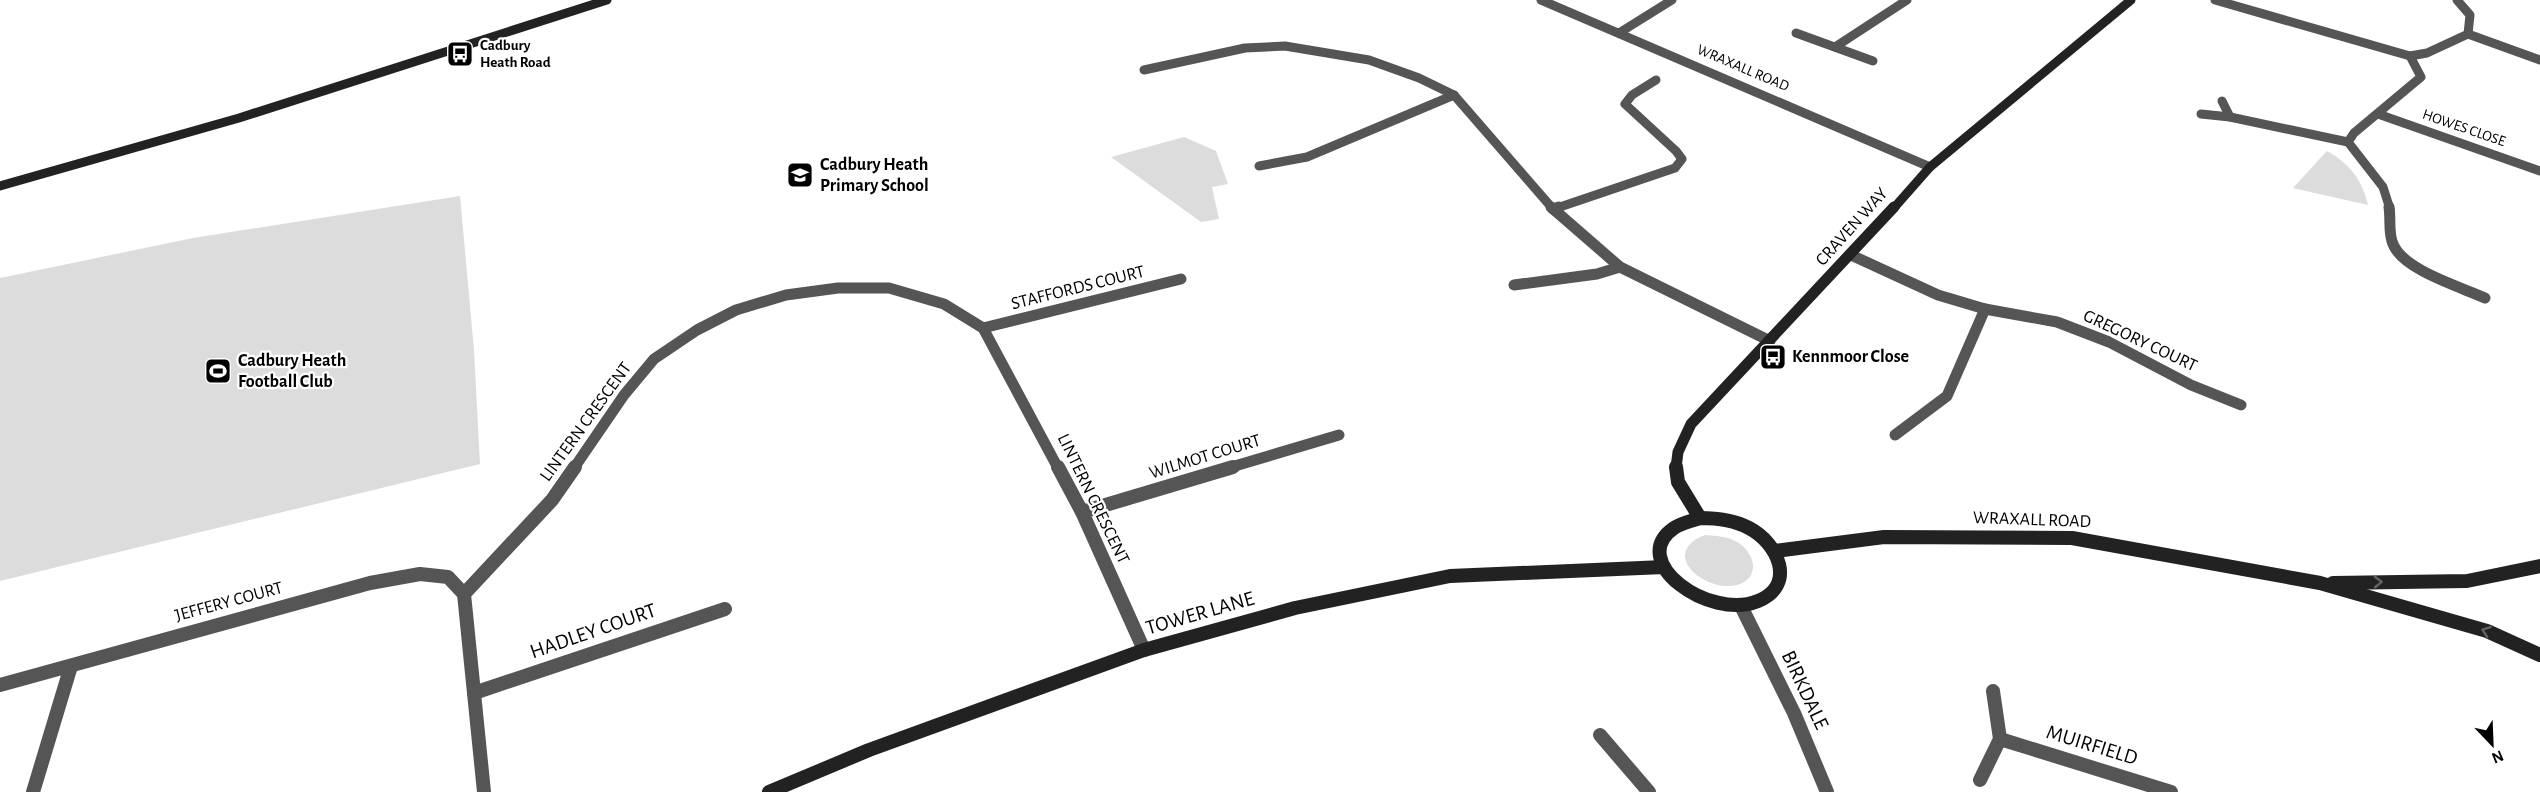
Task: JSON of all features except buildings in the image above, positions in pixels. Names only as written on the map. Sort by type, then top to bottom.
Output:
[{"type":"street","points":[[0,186],[239,118],[608,0]]},
{"type":"street","name":"WRAXALL ROAD","points":[[1541,0],[1930,167]]},
{"type":"street","points":[[1619,33],[1672,0]]},
{"type":"street","points":[[1835,47],[1907,0]]},
{"type":"street","name":"CRAVEN WAY","points":[[1700,518],[1678,486],[1675,456],[1691,424],[1851,255],[1930,167],[2131,0]]},
{"type":"street","points":[[2215,0],[2368,46],[2410,56],[2427,53],[2468,34],[2540,60]]},
{"type":"street","points":[[2457,0],[2469,10],[2472,22],[2468,34]]},
{"type":"street","points":[[1796,33],[1873,61]]},
{"type":"street","points":[[1144,70],[1245,48],[1285,46],[1369,60],[1419,78],[1454,95],[1553,209],[1620,267],[1770,341]]},
{"type":"street","name":"HOWES CLOSE","points":[[2348,142],[2354,133],[2421,77],[2410,56]]},
{"type":"street","points":[[1553,209],[1674,168],[1682,159],[1674,147],[1625,105],[1632,95],[1656,80]]},
{"type":"street","points":[[1259,166],[1307,157],[1454,95]]},
{"type":"street","points":[[2222,101],[2230,117]]},
{"type":"street","points":[[2200,114],[2230,117],[2348,142],[2375,177],[2389,201],[2391,242],[2399,253],[2411,262],[2484,298]]},
{"type":"street","name":"HOWES CLOSE","points":[[2378,114],[2540,171]]},
{"type":"street","name":"GREGORY COURT","points":[[1851,255],[1938,295],[1985,309],[2057,322],[2109,342],[2191,385],[2241,405]]},
{"type":"street","points":[[1514,285],[1598,274],[1620,267]]},
{"type":"street","name":"STAFFORDS COURT","points":[[983,328],[1181,279]]},
{"type":"street","name":"LINTERN CRESCENT","points":[[464,594],[552,500],[624,395],[654,359],[697,330],[736,310],[786,295],[838,288],[889,288],[944,304],[983,328],[1082,512],[1144,650]]},
{"type":"street","points":[[1895,435],[1947,396],[1985,309]]},
{"type":"street","name":"WILMOT COURT","points":[[1082,512],[1339,435]]},
{"type":"street","points":[[1700,518],[1719,518],[1740,524],[1753,530],[1775,551],[1782,570],[1780,585],[1768,598],[1741,606],[1713,603],[1686,591],[1675,583],[1660,558],[1663,537],[1673,526],[1700,518]]},
{"type":"street","name":"WRAXALL ROAD","points":[[1775,551],[1884,537],[2072,538],[2320,583],[2487,631],[2540,655]]},
{"type":"street","name":"WRAXALL ROAD","points":[[2320,583],[2467,581],[2540,566]]},
{"type":"street","name":"TOWER LANE","points":[[769,792],[869,750],[1144,650],[1295,608],[1450,576],[1664,567]]},
{"type":"street","name":"JEFFERY COURT","points":[[0,685],[380,581],[420,574],[448,577],[464,594]]},
{"type":"street","points":[[464,594],[484,792]]},
{"type":"street","name":"BIRKDALE","points":[[1741,606],[1794,713],[1827,792]]},
{"type":"street","name":"HADLEY COURT","points":[[474,693],[725,609]]},
{"type":"street","points":[[33,792],[70,666]]},
{"type":"street","points":[[1980,780],[2000,739],[1993,692]]},
{"type":"street","points":[[1600,735],[1649,792]]},
{"type":"street","name":"MUIRFIELD","points":[[2000,739],[2171,792]]},
{"type":"shaded area","points":[[1184,137],[1216,151],[1228,184],[1212,187],[1219,219],[1201,222],[1111,157]]},
{"type":"shaded area","points":[[2327,151],[2342,161],[2354,174],[2368,205],[2293,188]]},
{"type":"shaded area","name":"Cadbury Heath Football Club","points":[[460,196],[474,350],[480,464],[0,581],[0,278],[193,238]]},
{"type":"shaded area","points":[[1705,535],[1729,539],[1743,546],[1753,563],[1751,575],[1747,580],[1728,586],[1715,584],[1702,579],[1692,571],[1686,562],[1685,552],[1691,543]]},
{"type":"place","name":"Cadbury Heath Road","points":[[460,54]]},
{"type":"place","name":"Cadbury Heath Primary School","points":[[800,175]]},
{"type":"place","name":"Kennmoor Close","points":[[1773,357]]},
{"type":"place","name":"Cadbury Heath Football Club","points":[[218,371]]}]
